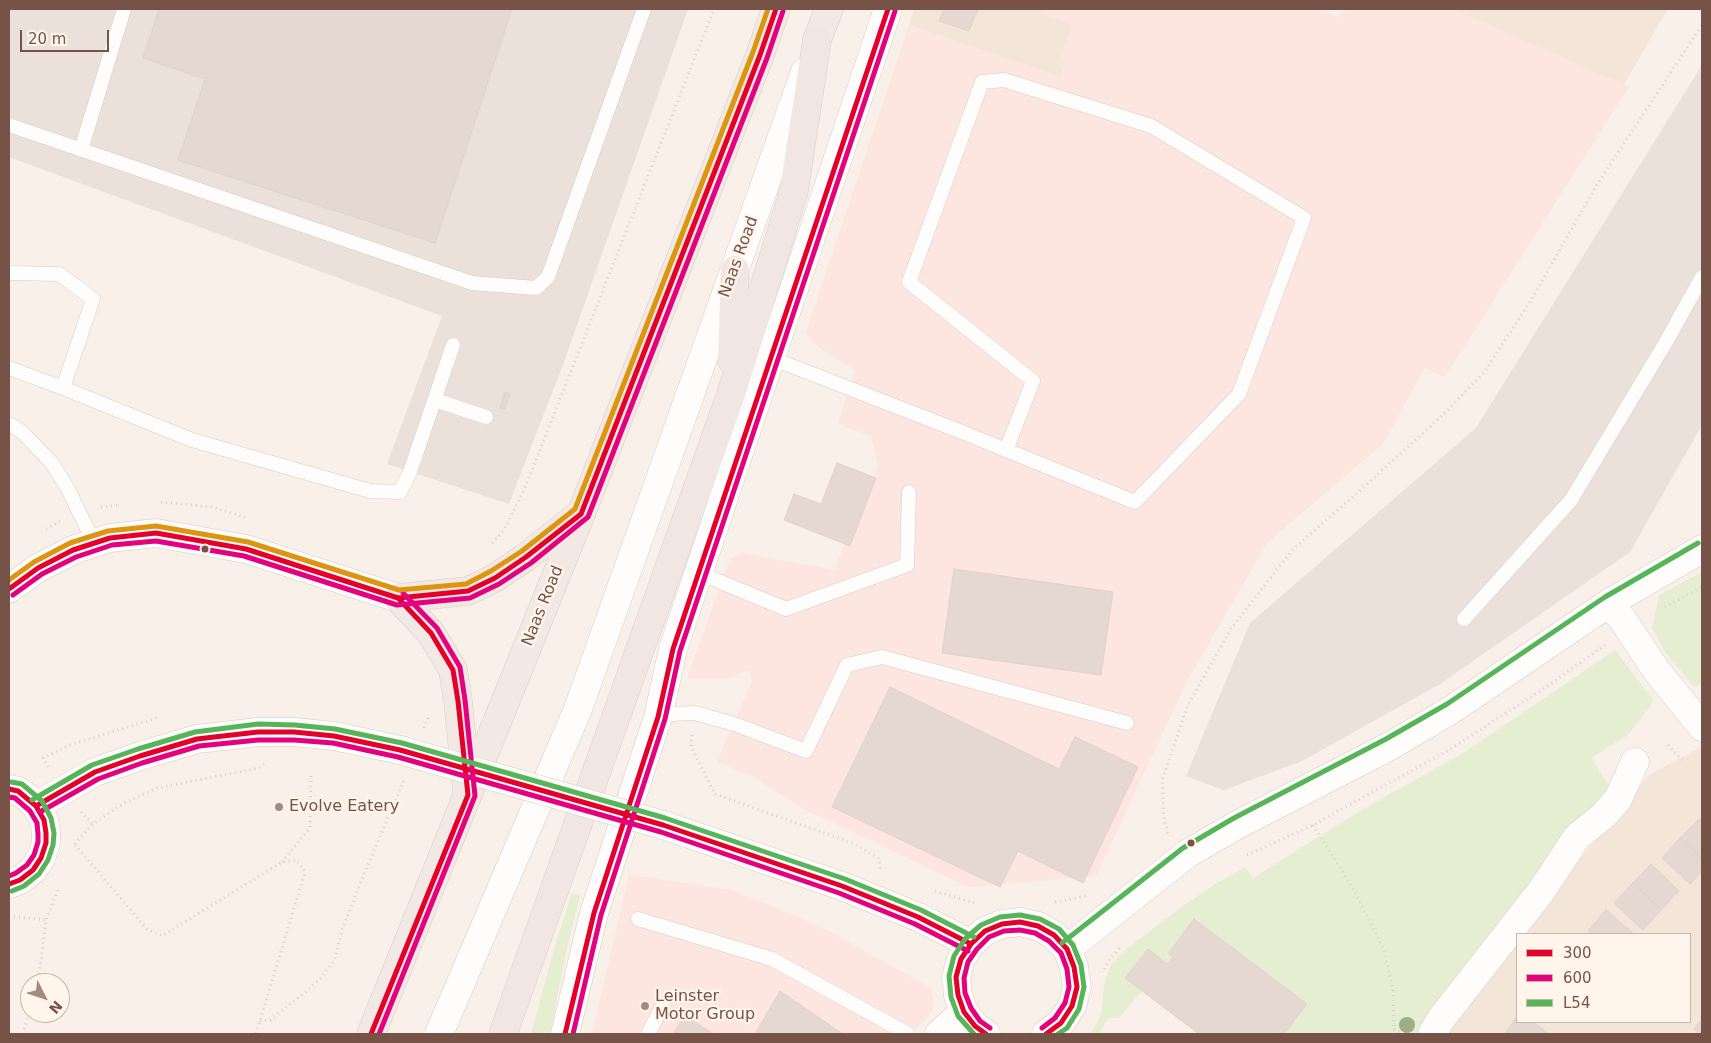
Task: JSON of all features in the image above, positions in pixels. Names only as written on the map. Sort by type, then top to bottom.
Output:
[{"type":"highway","name":"Naas Road","points":[[371,1034],[581,514],[760,55],[776,9]]},
{"type":"highway","name":"Naas Road","points":[[816,40],[829,9]]},
{"type":"highway","points":[[503,1034],[731,394],[794,191],[816,40]]},
{"type":"highway","points":[[731,394],[735,270]]},
{"type":"highway","points":[[398,598],[468,591],[495,578],[581,514]]},
{"type":"highway","points":[[398,598],[431,633],[453,670],[468,794]]},
{"type":"street","points":[[565,1034],[594,913],[658,717],[673,649],[888,9]]},
{"type":"street","name":"Naas Road","points":[[439,1034],[578,709],[816,40]]},
{"type":"street","points":[[9,589],[38,568],[74,550],[110,538],[156,533],[246,549],[398,598]]},
{"type":"street","points":[[1067,949],[1187,854],[1237,824],[1390,746],[1451,710],[1610,603],[1702,549]]},
{"type":"street","points":[[1610,603],[1656,670],[1701,722]]},
{"type":"street","points":[[36,806],[95,772],[197,739],[258,732],[294,732],[334,736],[403,762],[664,826],[842,886],[918,917],[971,944]]},
{"type":"street","points":[[1432,1034],[1441,1019],[1542,890],[1577,837],[1604,815],[1618,799],[1635,762]]},
{"type":"street","points":[[9,789],[18,791],[36,806],[44,820],[46,833],[46,843],[41,858],[33,870],[20,880],[9,884]]},
{"type":"street","points":[[986,1034],[975,1026],[964,1012],[958,995],[956,977],[961,959],[971,944],[984,932],[1002,924],[1020,922],[1038,926],[1054,935],[1067,949],[1074,967],[1077,987],[1072,1006],[1061,1023],[1046,1034]]},
{"type":"street","points":[[939,1034],[964,1012]]},
{"type":"lane","points":[[81,150],[124,9]]},
{"type":"lane","points":[[9,124],[472,283],[536,288],[548,277],[644,9]]},
{"type":"lane","points":[[771,358],[1135,502],[1239,394],[1304,218],[1152,126],[1004,80],[982,82],[909,282],[1033,381],[1006,450]]},
{"type":"lane","points":[[9,272],[58,274],[93,299],[63,388]]},
{"type":"lane","points":[[1464,619],[1571,500],[1666,342],[1702,277]]},
{"type":"lane","points":[[9,368],[192,440],[370,492],[400,492],[410,472],[453,345]]},
{"type":"lane","points":[[435,400],[486,417]]},
{"type":"lane","points":[[9,424],[22,432],[51,462],[68,490],[94,543]]},
{"type":"lane","points":[[699,573],[786,609],[907,564],[909,492]]},
{"type":"lane","points":[[658,717],[670,714],[695,713],[734,724],[806,751],[847,665],[882,657],[1128,723]]},
{"type":"lane","points":[[638,919],[772,959],[908,1034]]},
{"type":"lane","points":[[648,1034],[663,1005]]},
{"type":"path","points":[[487,549],[504,530],[524,490],[714,9]]},
{"type":"path","points":[[1169,835],[1164,820],[1162,780],[1188,705],[1231,630],[1293,549],[1437,420],[1485,371],[1530,302],[1598,184],[1702,25]]},
{"type":"path","points":[[1677,600],[1702,587]]},
{"type":"path","points":[[423,730],[430,713]]},
{"type":"path","points":[[695,713],[691,747],[715,794],[855,844],[878,858],[882,872]]},
{"type":"path","points":[[43,758],[70,745],[157,718]]},
{"type":"path","points":[[1668,745],[1682,760]]},
{"type":"path","points":[[260,1021],[270,1020],[320,979],[334,961],[342,930],[403,762]]},
{"type":"path","points":[[72,850],[74,845],[93,824],[124,803],[157,788],[259,768]]},
{"type":"path","points":[[74,845],[147,929],[162,936],[282,862],[310,828],[311,772]]},
{"type":"path","points":[[1246,856],[1318,822]]},
{"type":"path","points":[[1313,825],[1352,886],[1384,949],[1393,990],[1394,1029],[1392,1034]]},
{"type":"path","points":[[256,1034],[305,872],[296,860],[282,862]]},
{"type":"path","points":[[38,973],[46,920],[59,885]]},
{"type":"path","points":[[9,916],[46,920]]},
{"type":"path","points":[[1103,974],[1105,966],[1123,942]]},
{"type":"path","points":[[1394,1029],[1404,1034]]},
{"type":"shaded area","points":[[9,9],[688,9],[564,362],[509,504],[387,464],[442,316],[9,157]]},
{"type":"shaded area","points":[[914,9],[1043,9],[1042,13],[1073,25],[1061,58],[1066,60],[1060,77],[909,25]]},
{"type":"shaded area","points":[[1043,9],[1317,9],[1338,17],[1347,9],[1453,9],[1629,87],[1445,377],[1425,368],[1383,444],[1267,543],[1186,683],[1096,876],[969,887],[802,808],[760,781],[717,761],[752,682],[749,670],[728,678],[687,678],[730,559],[742,553],[834,570],[878,465],[871,436],[838,424],[855,370],[818,347],[806,332],[909,25],[1060,77],[1066,61],[1061,59],[1072,25],[1041,13]]},
{"type":"shaded area","points":[[1364,9],[1668,9],[1614,101]]},
{"type":"shaded area","points":[[1702,65],[1702,425],[1630,552],[1440,684],[1302,761],[1224,790],[1186,776],[1250,623],[1476,428]]},
{"type":"shaded area","points":[[1702,747],[1702,1034],[1441,1034],[1516,937],[1516,1023],[1691,1023],[1691,933],[1520,933],[1650,774]]},
{"type":"shaded area","points":[[629,875],[732,890],[792,914],[834,934],[931,988],[934,1006],[929,1016],[910,1034],[592,1034]]},
{"type":"green space","points":[[1702,572],[1702,682],[1695,688],[1665,652],[1652,628],[1659,595]]},
{"type":"green space","points":[[1615,650],[1654,701],[1628,735],[1591,758],[1613,791],[1539,876],[1419,1034],[1284,1034],[1306,1004],[1194,920],[1168,954],[1173,957],[1167,964],[1147,949],[1125,978],[1142,991],[1119,1018],[1108,1018],[1099,1034],[1091,1034],[1101,1014],[1104,986],[1110,965],[1124,951],[1180,908],[1245,867],[1253,878],[1358,812],[1465,752]]},
{"type":"green space","points":[[572,893],[580,896],[566,953],[550,1034],[531,1034],[556,942]]},
{"type":"building","points":[[159,9],[512,9],[435,243],[178,160],[205,79],[143,58]]},
{"type":"building","points":[[944,9],[978,9],[969,31],[939,21]]},
{"type":"building","points":[[505,392],[510,394],[505,409],[500,408]]},
{"type":"building","points":[[837,463],[876,478],[850,546],[784,520],[794,494],[821,504]]},
{"type":"building","points":[[954,569],[1113,592],[1101,675],[942,653]]},
{"type":"building","points":[[890,687],[1059,769],[1075,737],[1138,767],[1083,883],[1018,851],[1000,887],[832,807]]},
{"type":"building","points":[[1699,819],[1702,822],[1702,859],[1680,838]]},
{"type":"building","points":[[1680,838],[1702,859],[1702,871],[1690,884],[1662,858]]},
{"type":"building","points":[[1651,864],[1679,891],[1661,910],[1633,883]]},
{"type":"building","points":[[1633,883],[1661,910],[1643,930],[1614,903]]},
{"type":"building","points":[[1606,910],[1633,933],[1591,933],[1588,931]]},
{"type":"building","points":[[1194,919],[1307,1004],[1284,1034],[1275,1032],[1273,1034],[1199,1034],[1125,978],[1148,949],[1167,964],[1173,957],[1168,954]]},
{"type":"building","points":[[780,991],[843,1034],[755,1034]]},
{"type":"building","points":[[685,1016],[714,1034],[673,1034]]},
{"type":"building","points":[[1516,1018],[1516,1023],[1534,1023],[1549,1034],[1505,1034]]},
{"type":"building","points":[[1702,1019],[1702,1034],[1700,1034],[1694,1029]]},
{"type":"transit line","points":[[9,580],[34,562],[70,543],[108,531],[156,526],[248,542],[399,590],[466,584],[522,551],[575,509],[768,9]]},
{"type":"transit line","name":"300","points":[[9,589],[38,568],[73,550],[110,538],[156,533],[246,549],[398,598],[468,591],[495,578],[526,557],[581,514],[760,55],[776,9]]},
{"type":"transit line","name":"300","points":[[565,1034],[594,913],[658,717],[673,649],[888,9]]},
{"type":"transit line","name":"600","points":[[13,595],[42,574],[76,557],[112,545],[156,541],[244,556],[397,605],[470,598],[499,584],[531,563],[588,517],[767,58],[783,11]]},
{"type":"transit line","name":"600","points":[[573,1034],[601,915],[665,719],[680,651],[895,11]]},
{"type":"transit line","name":"L54","points":[[1062,943],[1183,848],[1234,818],[1386,739],[1447,704],[1605,597],[1698,543]]},
{"type":"transit line","name":"600","points":[[379,1034],[475,796],[460,667],[437,628],[403,593]]},
{"type":"transit line","name":"300","points":[[371,1034],[468,795],[453,670],[431,633],[398,598]]},
{"type":"transit line","name":"L54","points":[[32,800],[92,765],[195,732],[258,724],[335,729],[402,743],[665,818],[845,879],[921,910],[974,937]]},
{"type":"transit line","name":"300","points":[[36,806],[95,772],[197,739],[258,732],[294,732],[334,736],[400,750],[663,825],[842,886],[918,917],[971,944]]},
{"type":"transit line","name":"600","points":[[40,812],[98,779],[142,763],[199,746],[258,740],[333,743],[398,757],[661,832],[839,893],[915,924],[968,951]]},
{"type":"transit line","name":"L54","points":[[11,782],[22,784],[42,801],[51,818],[54,833],[53,845],[48,860],[39,874],[24,886],[12,891]]},
{"type":"transit line","name":"300","points":[[9,789],[18,791],[36,806],[44,820],[46,833],[46,843],[41,858],[33,870],[20,880],[9,884]]},
{"type":"transit line","name":"600","points":[[9,797],[15,798],[30,811],[37,823],[38,834],[34,855],[27,865],[9,876]]},
{"type":"transit line","name":"L54","points":[[974,1034],[958,1016],[951,997],[949,976],[954,956],[965,939],[981,925],[1000,917],[1020,915],[1040,919],[1059,929],[1073,945],[1081,965],[1084,987],[1079,1009],[1067,1028],[1058,1034]]},
{"type":"transit line","name":"300","points":[[986,1034],[975,1026],[964,1012],[958,995],[956,977],[961,959],[971,944],[985,931],[1002,924],[1020,922],[1038,926],[1054,935],[1067,949],[1074,967],[1077,987],[1072,1006],[1061,1023],[1046,1034]]},
{"type":"transit line","name":"600","points":[[990,1028],[980,1021],[971,1008],[965,993],[964,978],[968,962],[989,937],[1004,931],[1020,930],[1035,933],[1049,941],[1061,953],[1067,969],[1069,987],[1065,1003],[1055,1018],[1042,1028]]},
{"type":"place","name":"Evolve Eatery","points":[[279,807]]},
{"type":"place","name":"Leinster Motor Group","points":[[645,1006]]}]
